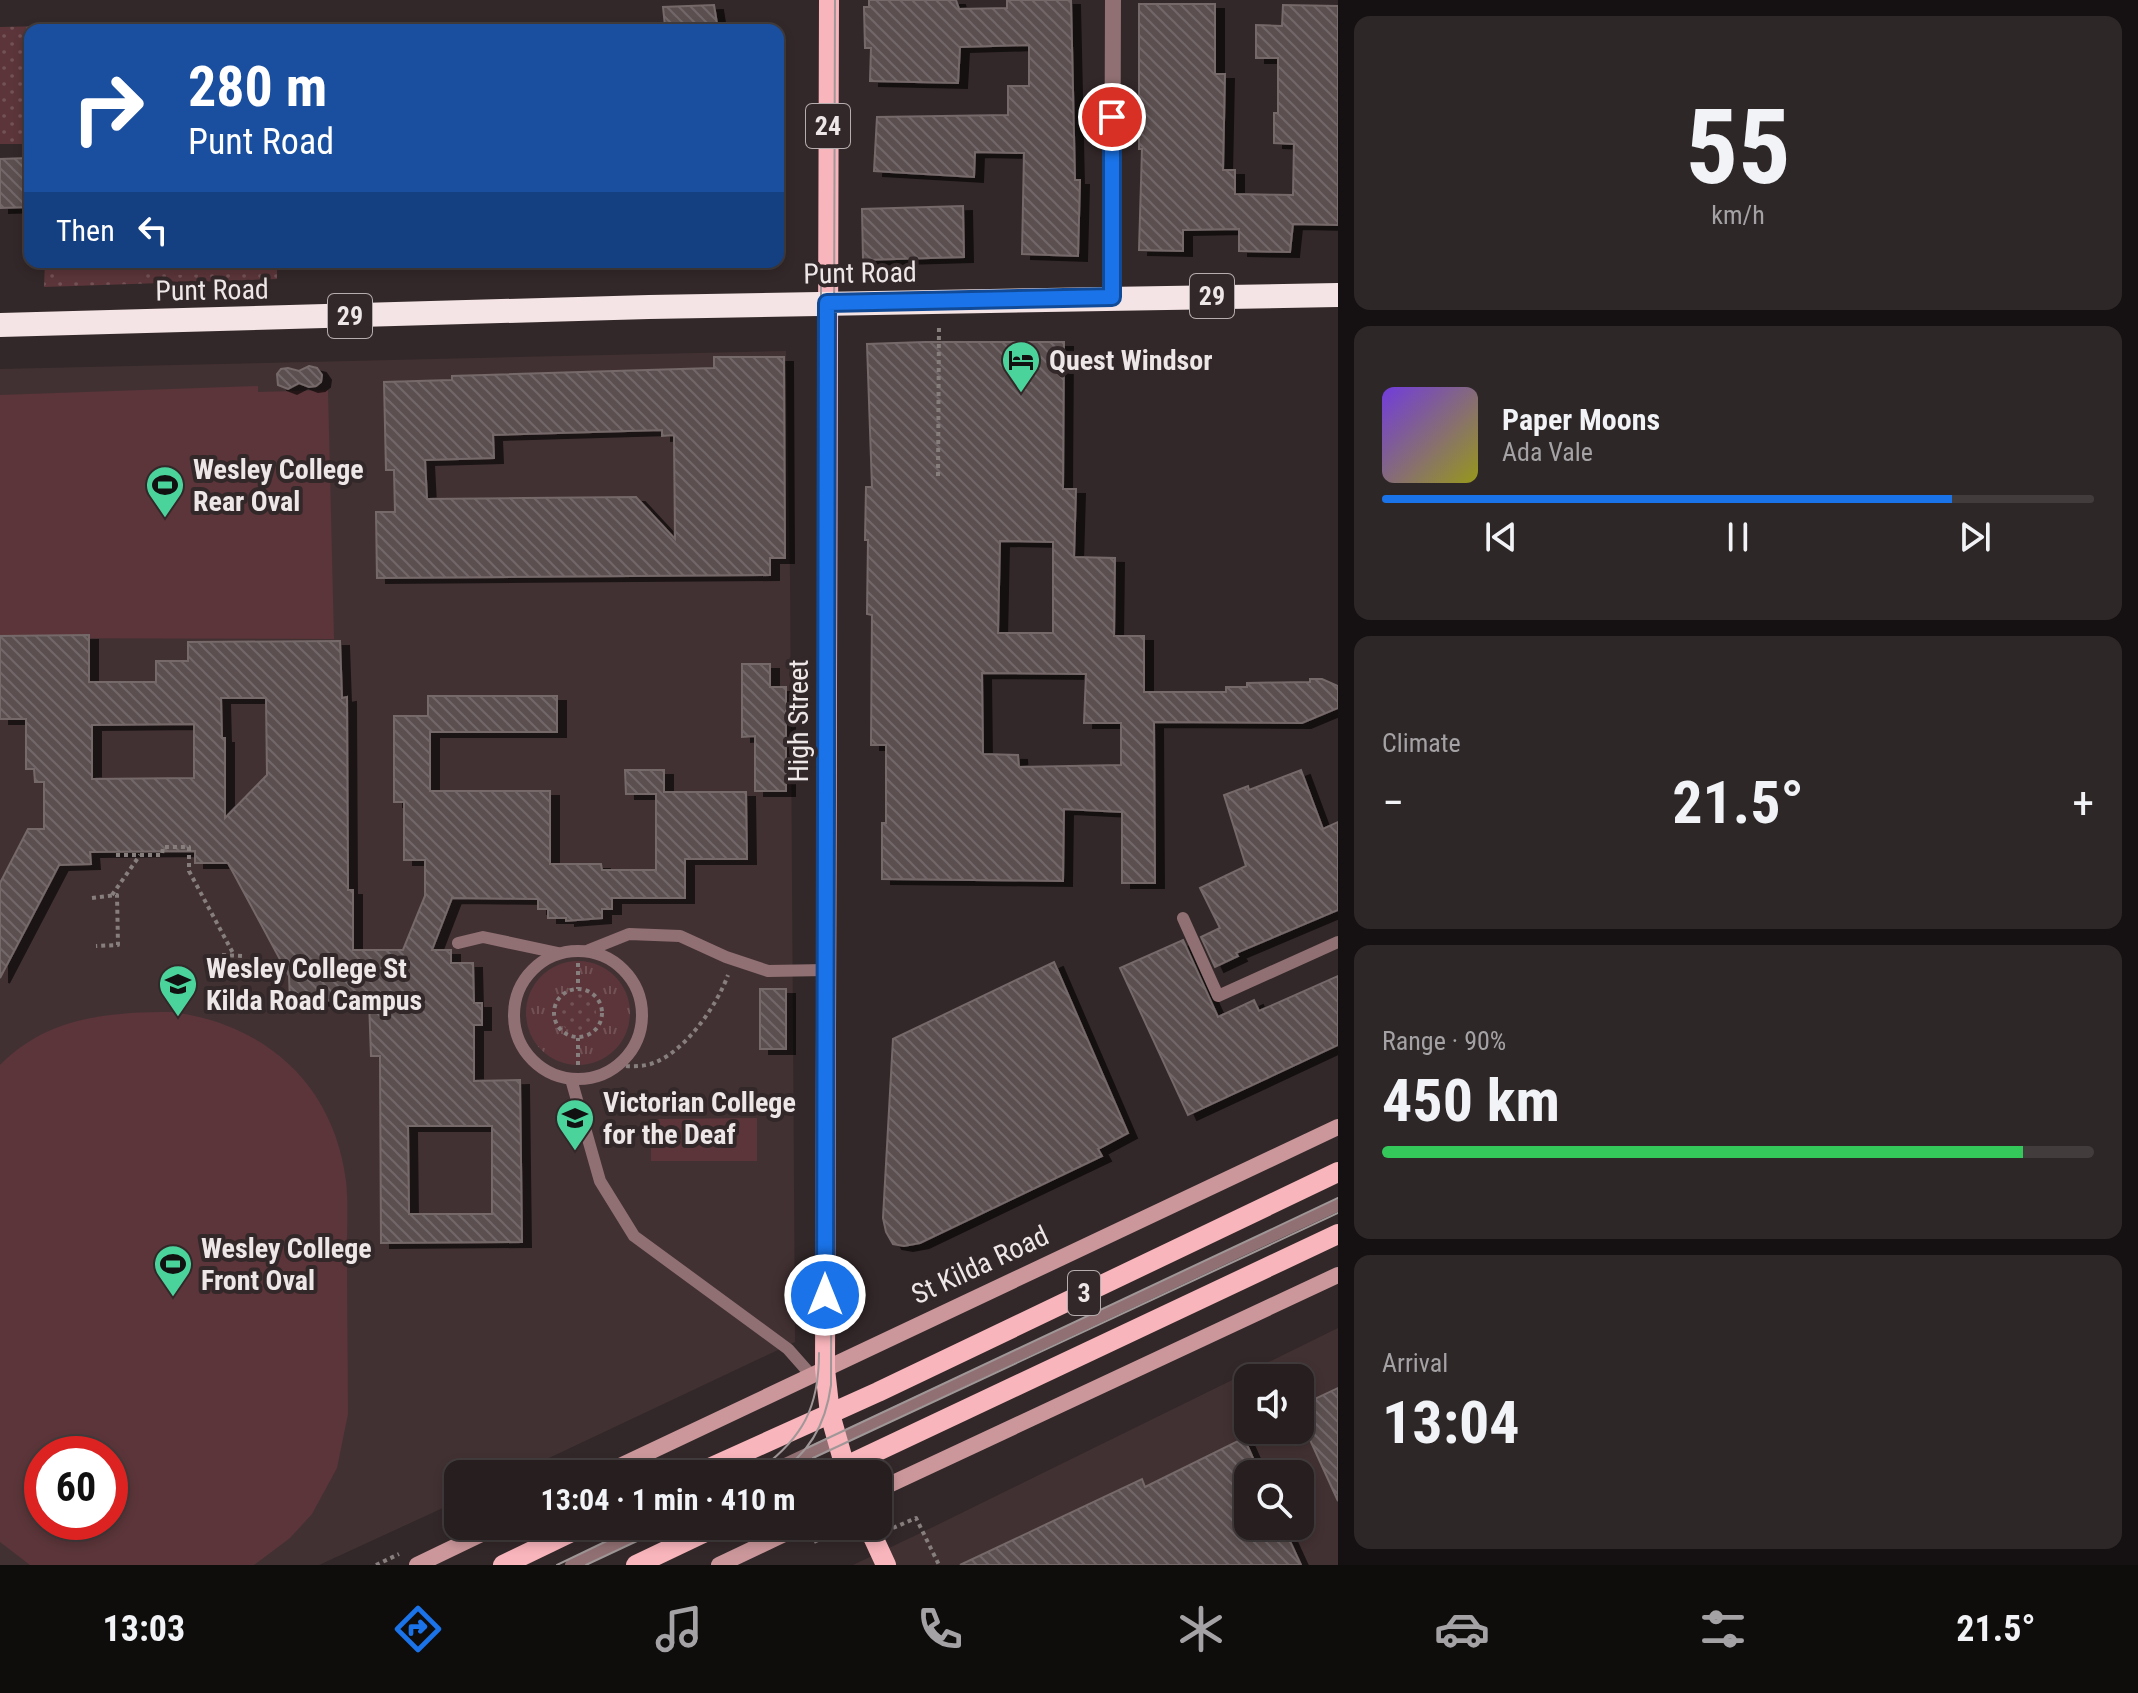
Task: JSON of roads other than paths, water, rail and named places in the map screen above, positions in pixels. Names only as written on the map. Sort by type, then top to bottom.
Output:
[{"type":"highway","name":"Punt Road","points":[[0,325],[827,303],[1338,295]]},
{"type":"main road","name":"High Street","points":[[829,0],[826,970],[818,1372],[836,1440]]},
{"type":"main road","name":"St Kilda Road","points":[[633,1460],[1338,1127]]},
{"type":"main road","name":"3","points":[[727,1460],[1338,1172]]},
{"type":"main road","name":"3","points":[[865,1460],[1338,1234]]},
{"type":"main road","points":[[892,1483],[1338,1275]]},
{"type":"main road","name":"24","points":[[836,1440],[838,1460]]},
{"type":"main road","points":[[417,1565],[469,1540]]},
{"type":"main road","points":[[503,1565],[555,1540]]},
{"type":"main road","points":[[636,1565],[689,1540]]},
{"type":"main road","points":[[719,1565],[772,1540]]},
{"type":"main road","points":[[874,1540],[886,1565]]},
{"type":"street","points":[[1112,297],[1113,0]]},
{"type":"lane","points":[[1183,918],[1218,996],[1338,942]]},
{"type":"lane","points":[[458,943],[483,937],[558,953],[603,946],[629,934],[680,936],[768,971],[826,970]]},
{"type":"lane","points":[[558,953],[539,963],[524,979],[515,999],[513,1021],[519,1043],[532,1060],[550,1073],[574,1079],[592,1078],[618,1065],[632,1049],[640,1029],[642,1008],[636,987],[623,970],[606,957],[582,950]]},
{"type":"lane","points":[[574,1079],[600,1181],[634,1236],[818,1372]]},
{"type":"lane","points":[[794,1460],[1338,1205]]},
{"type":"lane","points":[[571,1565],[624,1540]]},
{"type":"tram line","points":[[795,1460],[820,1425],[831,1385],[835,0]]},
{"type":"tram line","points":[[821,281],[821,385]]},
{"type":"tram line","points":[[807,1448],[1338,1198]]},
{"type":"tram line","points":[[813,1458],[1338,1213]]},
{"type":"tram line","points":[[772,1460],[787,1446],[806,1420],[816,1390],[819,1353]]},
{"type":"tram line","points":[[557,1565],[609,1540]]},
{"type":"tram line","points":[[586,1565],[639,1540]]},
{"type":"place","name":"Quest Windsor","points":[[1021,394]]},
{"type":"place","name":"Wesley College Rear Oval","points":[[165,519]]},
{"type":"place","name":"Wesley College St Kilda Road Campus","points":[[178,1018]]},
{"type":"place","name":"Victorian College for the Deaf","points":[[575,1152]]},
{"type":"place","name":"Wesley College Front Oval","points":[[173,1298]]}]
